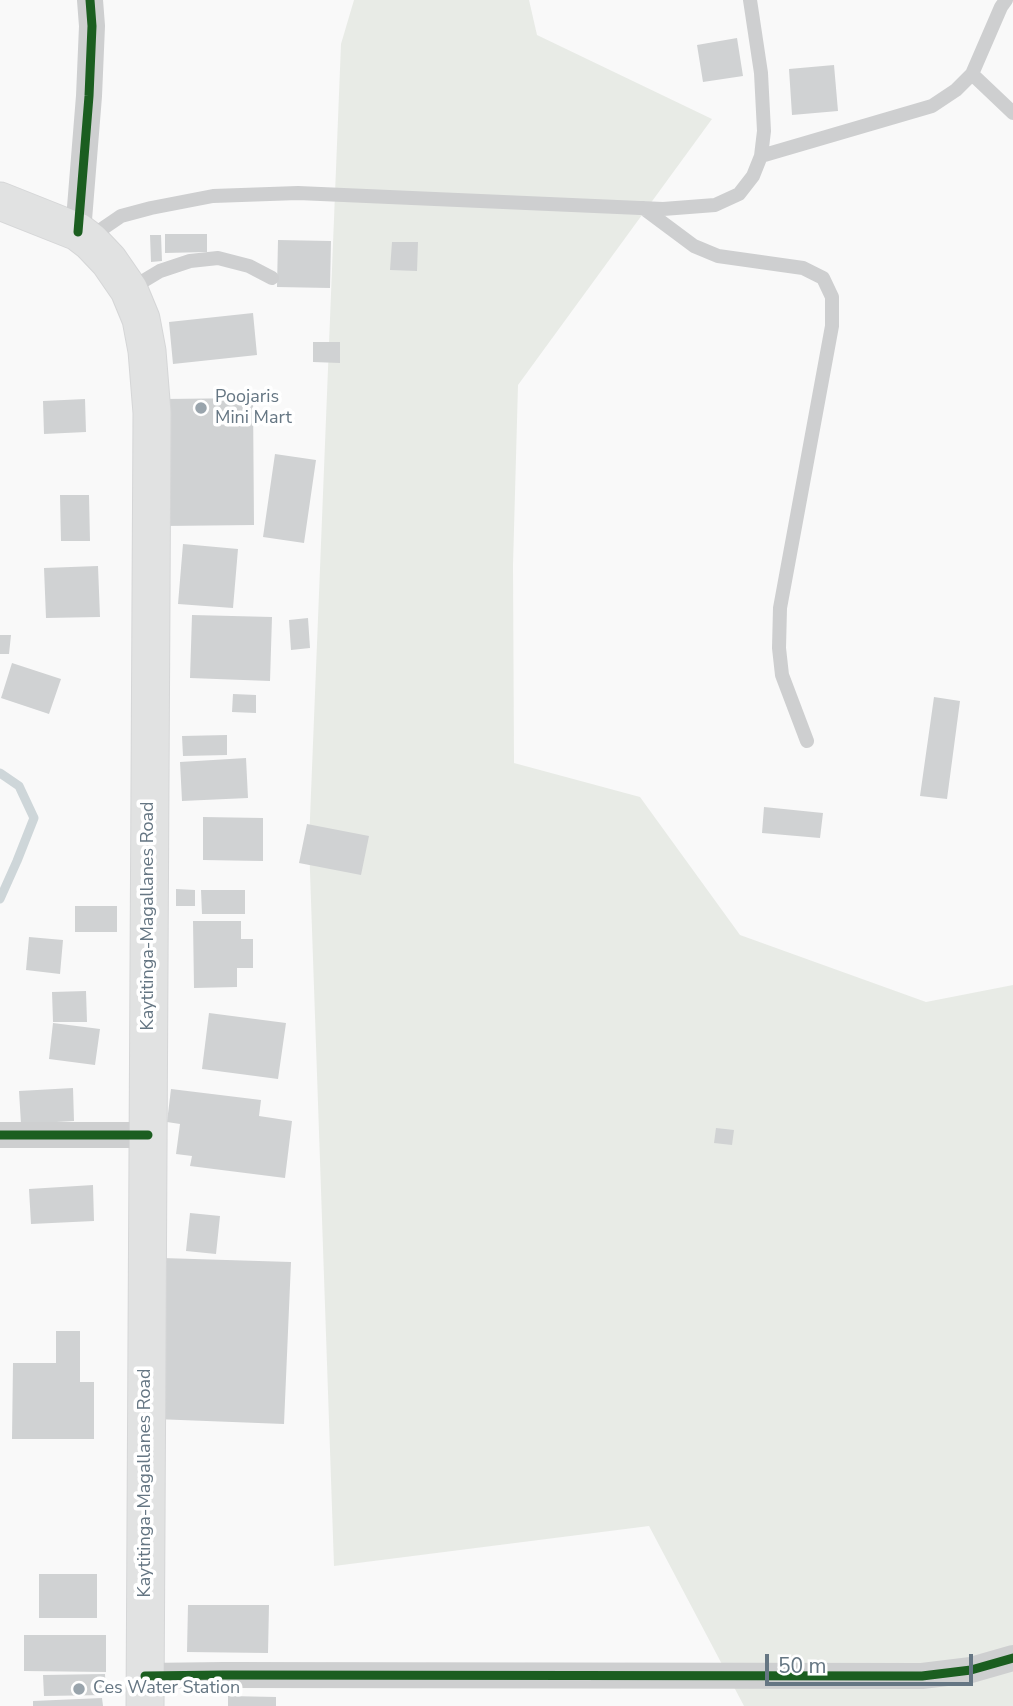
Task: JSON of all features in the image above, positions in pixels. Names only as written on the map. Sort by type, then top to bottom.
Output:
[{"type":"main road","name":"Kaytitinga-Magallanes Road","points":[[0,201],[85,237],[109,261],[129,290],[141,319],[146,351],[152,413],[145,1691]]},
{"type":"street","points":[[85,237],[92,26],[90,0]]},
{"type":"street","points":[[0,1135],[148,1135]]},
{"type":"street","points":[[145,1691],[224,1675],[922,1676],[971,1670],[1013,1658]]},
{"type":"lane","points":[[85,237],[121,216],[214,196],[298,193],[663,209],[715,205],[739,194],[753,176],[761,156],[764,131],[761,73],[750,0]]},
{"type":"lane","points":[[761,156],[932,106],[956,90],[972,74],[1006,0]]},
{"type":"lane","points":[[972,74],[1013,113]]},
{"type":"lane","points":[[643,208],[694,246],[718,256],[803,268],[822,278],[832,297],[832,326],[780,608],[779,648],[782,675],[807,741]]},
{"type":"lane","points":[[129,290],[160,271],[190,261],[218,258],[249,266],[272,278]]},
{"type":"shaded area","points":[[354,0],[529,0],[537,35],[712,119],[518,385],[513,565],[514,763],[640,797],[740,935],[926,1002],[1013,985],[1013,1706],[744,1706],[649,1526],[334,1566],[309,843],[341,44]]},
{"type":"building","points":[[737,38],[743,76],[703,82],[697,45]]},
{"type":"building","points":[[834,65],[838,111],[792,115],[789,69]]},
{"type":"building","points":[[165,234],[207,234],[207,252],[165,253]]},
{"type":"building","points":[[150,235],[161,235],[162,261],[151,262]]},
{"type":"building","points":[[278,240],[331,241],[330,288],[277,287]]},
{"type":"building","points":[[392,242],[418,242],[417,271],[390,270]]},
{"type":"building","points":[[253,313],[257,355],[173,364],[169,322]]},
{"type":"building","points":[[313,342],[340,342],[340,363],[313,362]]},
{"type":"building","points":[[253,398],[254,525],[164,526],[164,399]]},
{"type":"building","points":[[85,399],[86,432],[44,434],[43,401]]},
{"type":"building","points":[[275,454],[316,460],[304,543],[263,537]]},
{"type":"building","points":[[60,495],[89,495],[90,541],[61,541]]},
{"type":"building","points":[[183,544],[238,549],[233,608],[178,604]]},
{"type":"building","points":[[98,566],[100,617],[46,618],[44,568]]},
{"type":"building","points":[[192,615],[272,617],[270,681],[190,678]]},
{"type":"building","points":[[308,618],[310,648],[291,650],[289,620]]},
{"type":"building","points":[[0,635],[11,635],[9,654],[0,654]]},
{"type":"building","points":[[12,663],[61,679],[49,714],[1,698]]},
{"type":"building","points":[[233,694],[256,695],[256,713],[232,712]]},
{"type":"building","points":[[934,697],[960,701],[947,799],[920,796]]},
{"type":"building","points":[[227,735],[227,755],[183,756],[182,736]]},
{"type":"building","points":[[246,758],[248,798],[182,801],[180,762]]},
{"type":"building","points":[[764,807],[823,813],[820,838],[762,833]]},
{"type":"building","points":[[203,817],[263,818],[263,861],[203,860]]},
{"type":"building","points":[[307,824],[369,836],[361,875],[299,863]]},
{"type":"building","points":[[176,889],[195,890],[195,906],[176,906]]},
{"type":"building","points":[[201,890],[245,890],[245,914],[202,914]]},
{"type":"building","points":[[75,906],[117,906],[117,932],[75,932]]},
{"type":"building","points":[[193,921],[241,921],[241,939],[253,939],[253,968],[237,968],[237,987],[194,988]]},
{"type":"building","points":[[29,937],[63,940],[60,974],[26,970]]},
{"type":"building","points":[[86,991],[87,1022],[53,1022],[52,992]]},
{"type":"building","points":[[209,1013],[286,1023],[278,1079],[202,1069]]},
{"type":"building","points":[[53,1023],[100,1029],[95,1065],[49,1059]]},
{"type":"building","points":[[73,1088],[74,1121],[21,1124],[19,1091]]},
{"type":"building","points":[[171,1089],[261,1100],[259,1116],[292,1121],[285,1178],[190,1166],[192,1156],[176,1154],[180,1124],[167,1122]]},
{"type":"building","points":[[716,1128],[734,1130],[732,1145],[714,1143]]},
{"type":"building","points":[[93,1185],[94,1221],[31,1224],[29,1189]]},
{"type":"building","points":[[190,1213],[220,1216],[216,1254],[186,1251]]},
{"type":"building","points":[[162,1258],[291,1262],[284,1424],[155,1419]]},
{"type":"building","points":[[56,1331],[80,1331],[80,1382],[94,1382],[94,1439],[12,1439],[13,1363],[56,1363]]},
{"type":"building","points":[[39,1574],[97,1574],[97,1618],[39,1618]]},
{"type":"building","points":[[188,1605],[269,1605],[268,1653],[187,1652]]},
{"type":"building","points":[[24,1635],[106,1635],[106,1672],[24,1671]]},
{"type":"building","points":[[105,1674],[106,1695],[44,1696],[43,1675]]},
{"type":"building","points":[[228,1696],[276,1697],[276,1706],[228,1706]]},
{"type":"building","points":[[102,1698],[103,1706],[33,1706],[33,1701]]},
{"type":"waterway","points":[[0,773],[19,786],[34,818],[0,899]]},
{"type":"cycle path","points":[[78,232],[89,96],[92,26],[90,0]]},
{"type":"cycle path","points":[[0,1135],[148,1135]]},
{"type":"cycle path","points":[[145,1676],[922,1676],[971,1670],[1013,1658]]},
{"type":"place","name":"Poojaris Mini Mart","points":[[201,408]]},
{"type":"place","name":"Ces Water Station","points":[[79,1689]]}]
